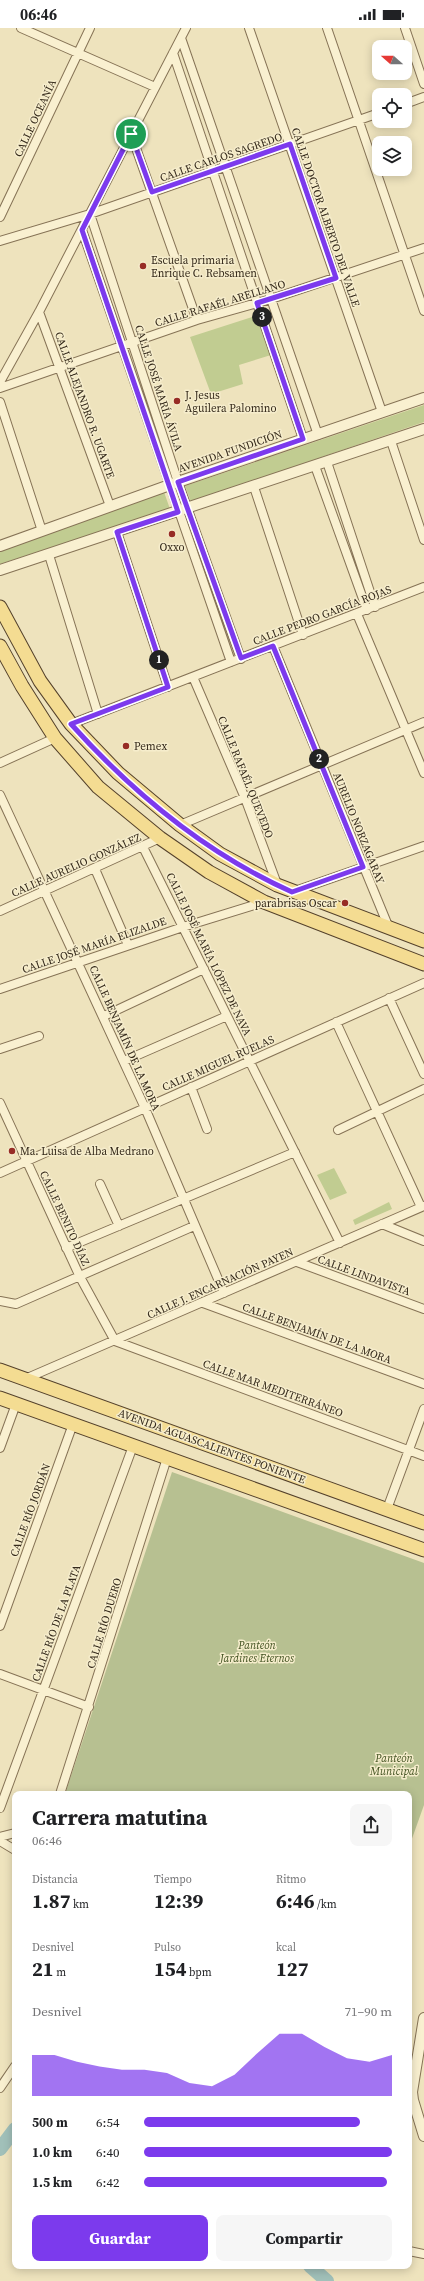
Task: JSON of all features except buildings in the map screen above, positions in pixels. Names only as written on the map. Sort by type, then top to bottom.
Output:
[{"type":"main road","points":[[0,607],[40,680],[71,724],[118,773],[180,825],[220,854],[277,885],[389,929],[424,941]]},
{"type":"main road","points":[[0,646],[22,686],[55,738],[98,787],[160,838],[209,872],[264,902],[424,964]]},
{"type":"main road","name":"AVENIDA AGUASCALIENTES PONIENTE","points":[[0,1370],[424,1523]]},
{"type":"main road","points":[[0,1398],[424,1550]]},
{"type":"street","points":[[21,28],[156,87]]},
{"type":"street","name":"CALLE OCEANÍA","points":[[0,217],[90,28]]},
{"type":"street","points":[[0,382],[39,312],[186,28]]},
{"type":"street","name":"CALLE DOCTOR ALBERTO DEL VALLE","points":[[249,28],[382,412]]},
{"type":"street","points":[[327,28],[424,311]]},
{"type":"street","points":[[405,28],[424,84]]},
{"type":"street","points":[[181,38],[318,434]]},
{"type":"street","points":[[173,54],[303,439]]},
{"type":"street","points":[[412,101],[424,97]]},
{"type":"street","name":"CALLE CARLOS SAGREDO","points":[[0,241],[90,214],[372,115]]},
{"type":"street","points":[[131,134],[197,320]]},
{"type":"street","name":"CALLE JOSÉ MARÍA ÁVILA","points":[[90,214],[132,343],[174,483],[178,512],[231,662]]},
{"type":"street","name":"CALLE JOSÉ MARÍA ÁVILA","points":[[82,230],[122,346],[174,483],[189,509],[241,658]]},
{"type":"street","name":"CALLE RAFAÉL ARELLANO","points":[[0,388],[197,320],[271,299],[424,248]]},
{"type":"street","name":"CALLE ALEJANDRO R. UGARTE","points":[[39,312],[110,506]]},
{"type":"street","name":"AVENIDA FUNDICIÓN","points":[[0,546],[174,483],[424,398]]},
{"type":"street","points":[[0,402],[42,531]]},
{"type":"street","points":[[0,570],[189,509],[424,429]]},
{"type":"street","points":[[391,441],[424,540]]},
{"type":"street","points":[[327,462],[371,608]]},
{"type":"street","points":[[315,466],[371,608]]},
{"type":"street","points":[[254,487],[302,635]]},
{"type":"street","points":[[117,532],[168,687]]},
{"type":"street","points":[[49,555],[98,714]]},
{"type":"street","name":"CALLE PEDRO GARCÍA ROJAS","points":[[71,724],[424,588]]},
{"type":"street","points":[[357,614],[424,773]]},
{"type":"street","name":"AURELIO NORZAGARAY","points":[[273,646],[389,929]]},
{"type":"street","name":"CALLE RAFAÉL QUEVEDO","points":[[193,677],[245,798],[277,885]]},
{"type":"street","points":[[180,825],[424,722]]},
{"type":"street","points":[[0,763],[55,738]]},
{"type":"street","name":"CALLE BENJAMÍN DE LA MORA","points":[[0,795],[44,892],[104,1016],[224,1293]]},
{"type":"street","name":"CALLE AURELIO GONZÁLEZ","points":[[0,911],[95,869],[160,838]]},
{"type":"street","points":[[292,892],[424,846]]},
{"type":"street","name":"CALLE JOSÉ MARÍA LÓPEZ DE NAVA","points":[[143,847],[340,1243]]},
{"type":"street","points":[[95,869],[128,945]]},
{"type":"street","name":"CALLE JOSÉ MARÍA ELIZALDE","points":[[0,989],[128,945],[264,902]]},
{"type":"street","points":[[104,1016],[204,969]]},
{"type":"street","name":"CALLE MIGUEL RUELAS","points":[[0,1173],[424,982]]},
{"type":"street","points":[[388,998],[424,1074]]},
{"type":"street","points":[[124,1061],[227,1016]]},
{"type":"street","points":[[336,1022],[422,1207]]},
{"type":"street","points":[[0,1049],[39,1036]]},
{"type":"street","points":[[191,1087],[207,1129]]},
{"type":"street","points":[[338,1130],[424,1089]]},
{"type":"street","name":"CALLE BENITO DÍAZ","points":[[0,1103],[66,1248],[114,1341]]},
{"type":"street","points":[[66,1248],[295,1152]]},
{"type":"street","points":[[100,1184],[119,1226]]},
{"type":"street","name":"CALLE J. ENCARNACIÓN PAYEN","points":[[25,1379],[422,1207]]},
{"type":"street","points":[[382,1224],[424,1241]]},
{"type":"street","points":[[0,1301],[16,1304],[194,1226]]},
{"type":"street","name":"CALLE LINDAVISTA","points":[[297,1262],[424,1309]]},
{"type":"street","name":"CALLE BENJAMÍN DE LA MORA","points":[[203,1303],[424,1384]]},
{"type":"street","name":"CALLE MAR MEDITERRÁNEO","points":[[114,1341],[424,1456]]},
{"type":"street","points":[[0,1448],[16,1404]]},
{"type":"street","points":[[387,1509],[424,1409]]},
{"type":"street","name":"CALLE RÍO JORDÁN","points":[[0,1626],[73,1424]]},
{"type":"street","name":"CALLE RÍO DE LA PLATA","points":[[0,1808],[132,1446]]},
{"type":"street","name":"CALLE RÍO DUERO","points":[[61,1791],[168,1458]]},
{"type":"street","points":[[0,1674],[89,1707]]},
{"type":"street","points":[[0,1837],[12,1834]]},
{"type":"street","points":[[0,1840],[12,1848]]},
{"type":"street","points":[[412,2094],[424,2018]]},
{"type":"street","points":[[0,2088],[12,2070]]},
{"type":"street","points":[[412,2102],[422,2117],[424,2136]]},
{"type":"street","points":[[412,2252],[424,2254]]},
{"type":"green space","points":[[258,315],[271,355],[239,365],[243,384],[211,394],[190,337]]},
{"type":"green space","points":[[424,405],[424,422],[191,502],[185,486]]},
{"type":"green space","points":[[164,492],[170,509],[0,564],[0,547]]},
{"type":"green space","points":[[334,1168],[347,1193],[330,1200],[317,1175]]},
{"type":"green space","points":[[389,1202],[392,1209],[355,1225],[353,1220]]},
{"type":"green space","name":"Panteón Jardines Eternos","points":[[172,1472],[424,1563],[424,1805],[412,1839],[412,1791],[66,1791]]},
{"type":"waterway","points":[[0,2149],[12,2133]]},
{"type":"waterway","points":[[313,2269],[327,2281]]},
{"type":"place","name":"Escuela primaria Enrique C. Rebsamen","points":[[143,266]]},
{"type":"place","name":"J. Jesus Aguilera Palomino","points":[[177,401]]},
{"type":"place","name":"Oxxo","points":[[172,534]]},
{"type":"place","name":"Pemex","points":[[126,746]]},
{"type":"place","name":"parabrisas Oscar","points":[[345,903]]},
{"type":"place","name":"Ma. Luisa de Alba Medrano","points":[[12,1151]]},
{"type":"route","points":[[131,134],[152,192],[290,144],[336,278],[257,303],[303,439],[178,482],[189,509],[241,658],[273,646],[363,867],[292,892],[220,854],[180,825],[118,773],[71,724],[168,687],[117,532],[178,512],[82,230],[131,134]]},
{"type":"park label","name":"Panteón Municipal","points":[[394,1764]]}]
